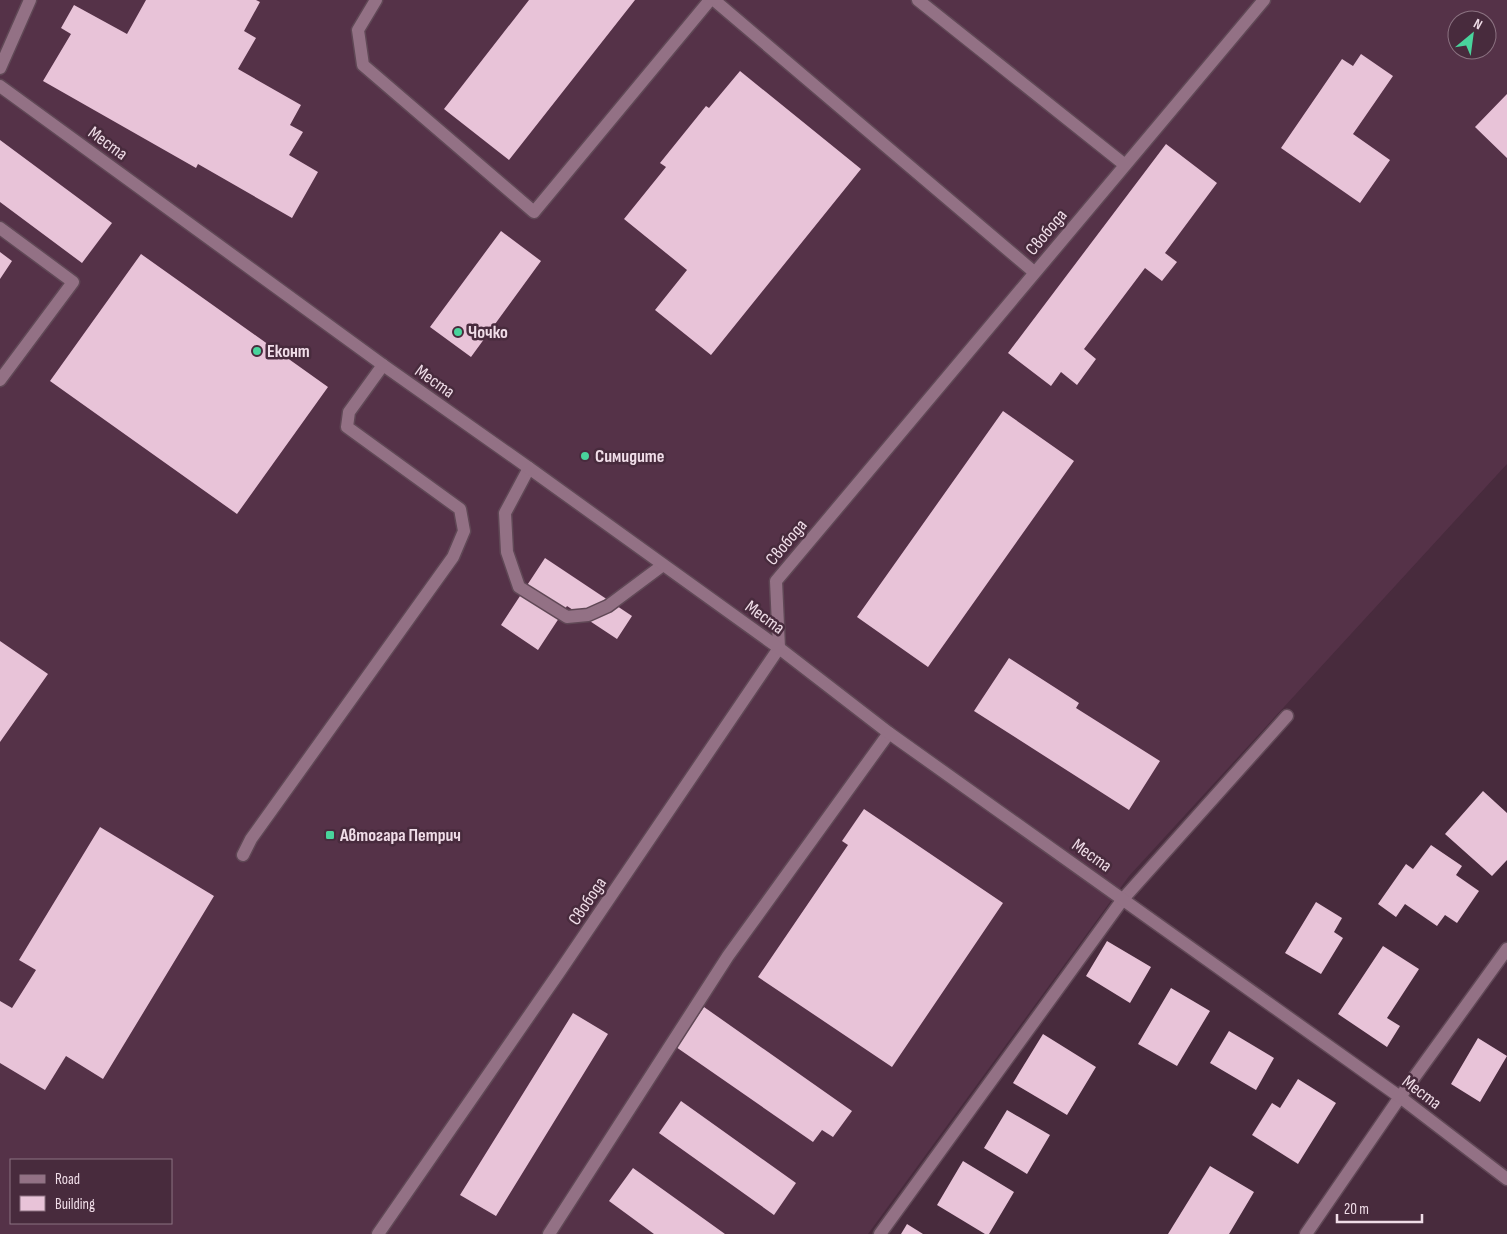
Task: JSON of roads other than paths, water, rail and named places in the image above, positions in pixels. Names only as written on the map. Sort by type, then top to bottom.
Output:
[{"type":"street","points":[[0,68],[30,0]]},
{"type":"street","points":[[376,0],[358,30],[363,65],[534,212],[710,0]]},
{"type":"street","points":[[714,0],[1034,272]]},
{"type":"street","points":[[918,0],[1125,166]]},
{"type":"street","name":"Свобода","points":[[378,1234],[555,979],[779,648],[776,581],[1264,0]]},
{"type":"street","name":"Места","points":[[0,86],[382,365],[779,648],[889,733],[1400,1097],[1507,1179]]},
{"type":"street","points":[[0,228],[73,282],[0,380]]},
{"type":"street","points":[[242,855],[453,557],[464,531],[460,509],[347,427],[350,412],[382,365]]},
{"type":"street","points":[[529,468],[505,513],[507,552],[519,587],[566,617],[588,615],[608,606],[663,564]]},
{"type":"street","points":[[880,1234],[1123,899],[1287,716]]},
{"type":"street","points":[[548,1234],[728,956],[889,733]]},
{"type":"street","points":[[1306,1234],[1400,1097],[1507,949]]},
{"type":"place","name":"Чочко","points":[[458,332]]},
{"type":"place","name":"Еконт","points":[[257,351]]},
{"type":"place","name":"Симидите","points":[[585,456]]},
{"type":"place","name":"Автогара Петрич","points":[[330,835]]}]
